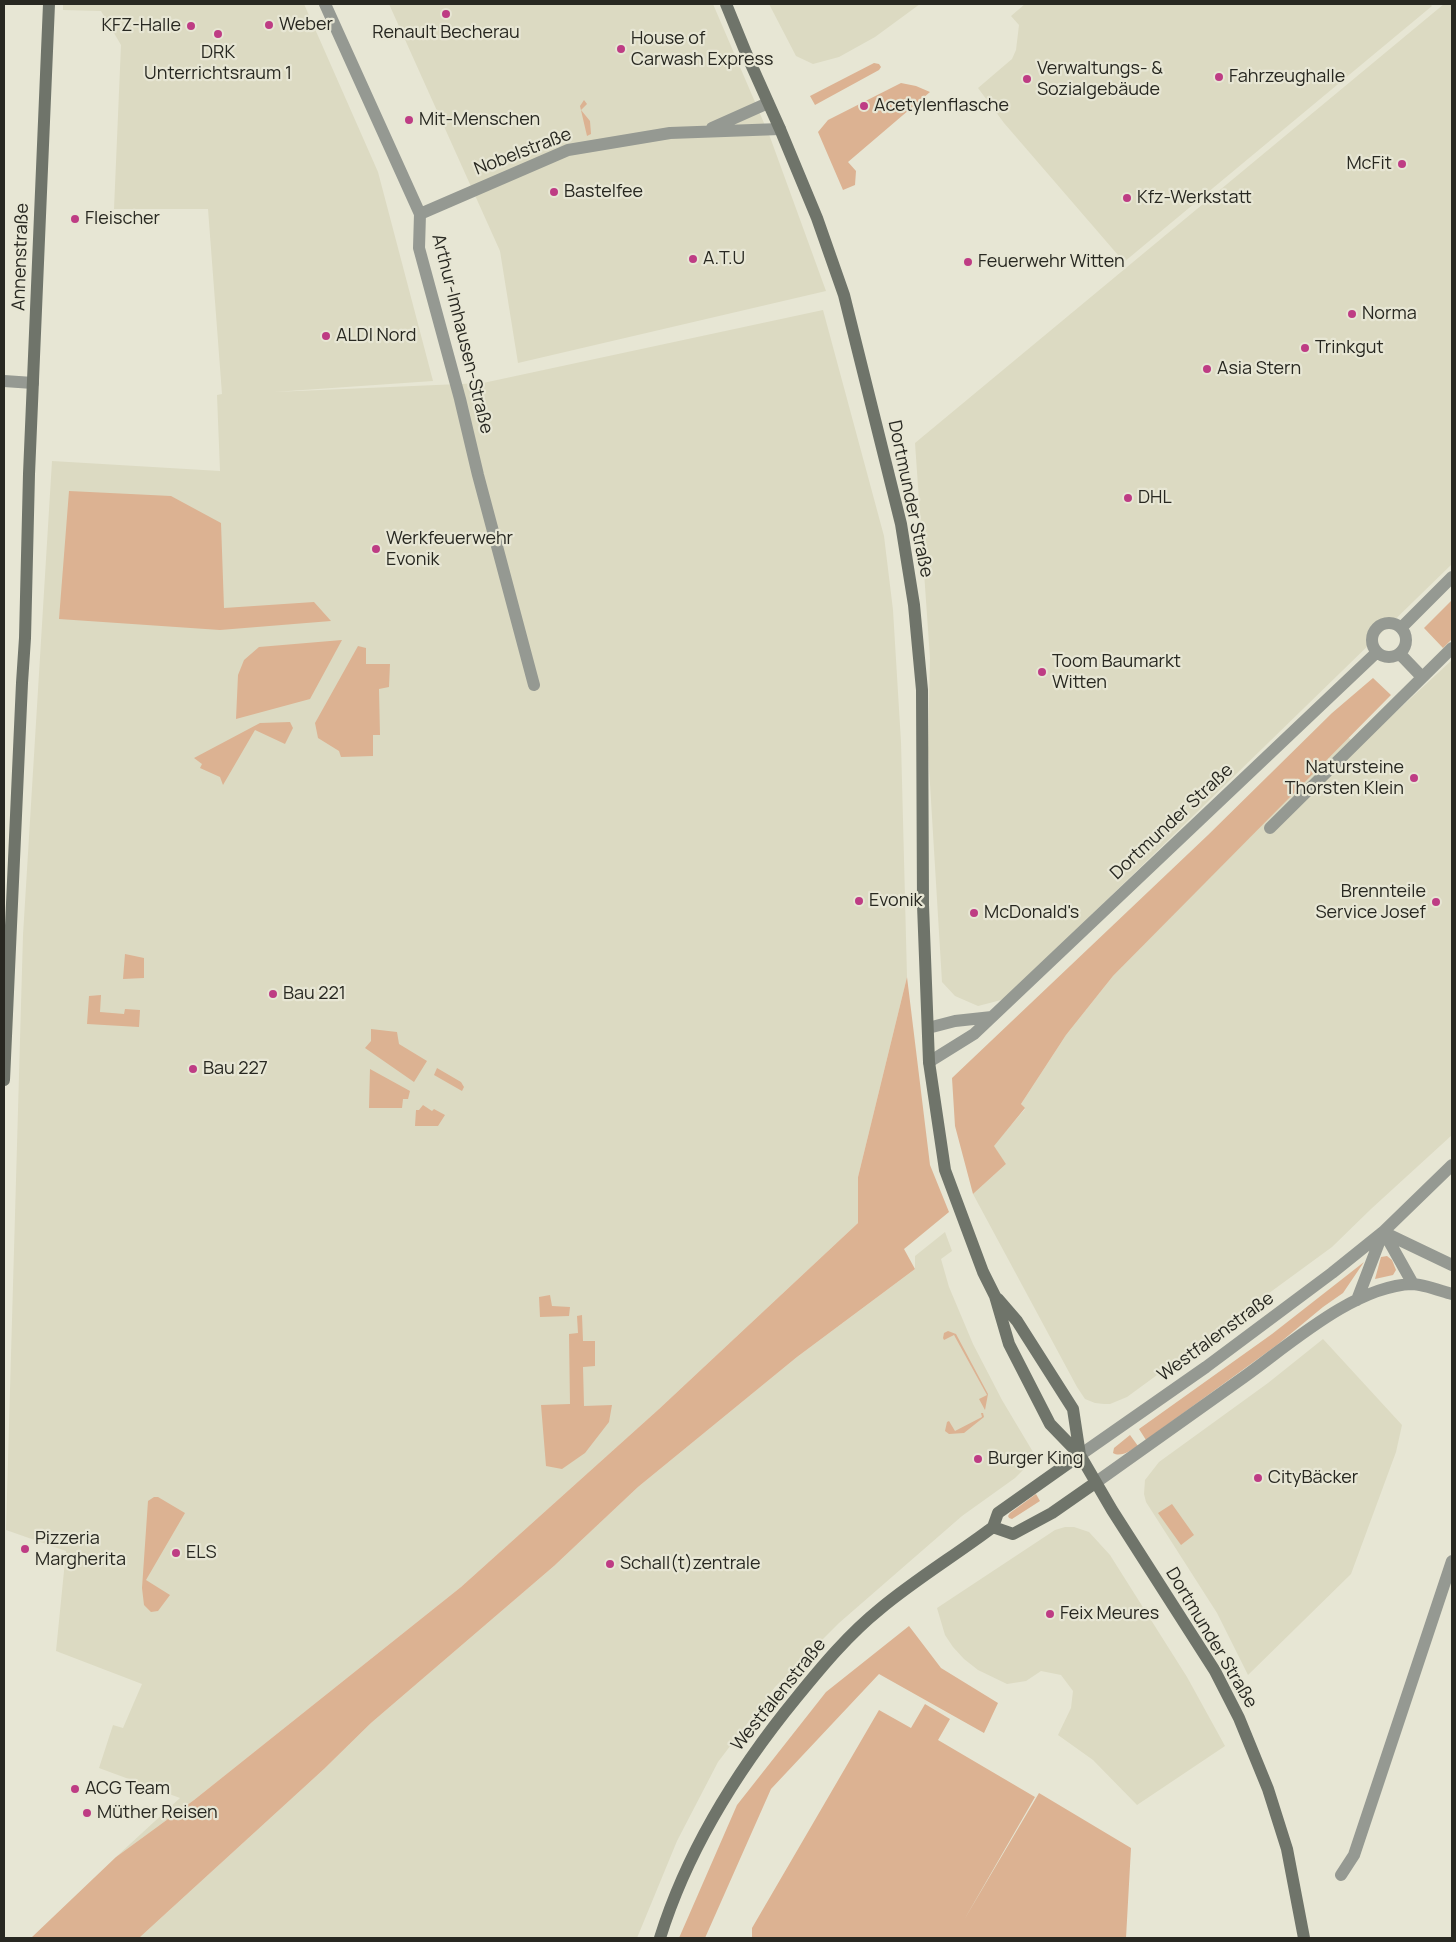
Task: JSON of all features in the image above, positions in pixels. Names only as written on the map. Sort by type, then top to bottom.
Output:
[{"type":"main road","name":"Annenstraße","points":[[4,1080],[8,897],[26,638],[29,474],[49,4]]},
{"type":"main road","name":"Dortmunder Straße","points":[[726,4],[817,218],[844,295],[901,524],[914,604],[922,690],[923,879],[929,1062],[944,1170],[995,1296],[1009,1344],[1050,1424],[1080,1455],[1095,1483],[1215,1671],[1239,1718],[1268,1789],[1287,1849],[1304,1938]]},
{"type":"main road","name":"Dortmunder Straße","points":[[995,1296],[1018,1321],[1073,1408],[1080,1455]]},
{"type":"main road","name":"Westfalenstraße","points":[[660,1938],[677,1892],[719,1804],[778,1720],[826,1662],[880,1609],[993,1527],[998,1513],[1080,1455]]},
{"type":"main road","points":[[993,1527],[1013,1534],[1052,1512],[1095,1483]]},
{"type":"street","name":"Arthur-Imhausen-Straße","points":[[324,4],[420,214],[419,248],[458,390],[478,475],[534,685]]},
{"type":"street","name":"Nobelstraße","points":[[703,132],[768,103]]},
{"type":"street","name":"Nobelstraße","points":[[420,214],[568,150],[670,134],[780,129]]},
{"type":"street","points":[[4,381],[33,383]]},
{"type":"street","points":[[1402,628],[1452,577]]},
{"type":"street","points":[[1392,623],[1402,628],[1406,641],[1400,654],[1390,658],[1376,653],[1371,637],[1377,627],[1382,624],[1392,623]]},
{"type":"street","points":[[1270,828],[1452,648]]},
{"type":"street","name":"Dortmunder Straße","points":[[929,1062],[974,1034],[1376,653]]},
{"type":"street","points":[[1400,654],[1422,677]]},
{"type":"street","points":[[928,1028],[955,1021],[992,1017]]},
{"type":"street","name":"Westfalenstraße","points":[[1080,1455],[1214,1361],[1383,1232],[1452,1165]]},
{"type":"street","points":[[1383,1232],[1452,1265]]},
{"type":"street","points":[[1383,1232],[1413,1284]]},
{"type":"street","points":[[1357,1300],[1383,1232]]},
{"type":"street","points":[[1095,1483],[1268,1360],[1306,1330],[1357,1300],[1385,1289],[1413,1284],[1452,1294]]},
{"type":"street","points":[[1341,1875],[1356,1847],[1452,1560]]},
{"type":"shaded area","points":[[63,4],[304,4],[378,172],[433,381],[274,392],[483,383],[823,310],[884,536],[893,610],[901,742],[907,977],[858,1177],[858,1223],[659,1409],[461,1587],[194,1800],[116,1857],[180,1798],[99,1768],[113,1725],[123,1728],[142,1684],[56,1651],[66,1551],[6,1530],[23,935],[52,461],[220,471],[217,395],[222,394],[208,209],[114,209],[121,45],[101,11],[63,10]]},
{"type":"shaded area","points":[[389,4],[713,4],[770,137],[826,291],[518,363],[500,251]]},
{"type":"shaded area","points":[[769,4],[920,4],[875,37],[839,57],[813,64],[796,56]]},
{"type":"shaded area","points":[[1025,4],[1430,4],[1432,6],[1124,262],[1004,123],[978,88],[1012,59],[1016,50],[1019,25],[1011,16]]},
{"type":"shaded area","points":[[1444,4],[1452,4],[1452,564],[1005,999],[978,1006],[955,996],[942,982],[928,751],[930,658],[915,443]]},
{"type":"shaded area","points":[[874,63],[879,64],[881,67],[879,70],[815,105],[810,96]]},
{"type":"shaded area","points":[[901,83],[916,86],[930,92],[848,162],[856,171],[855,185],[843,190],[818,132],[828,120]]},
{"type":"shaded area","points":[[584,100],[587,104],[581,110],[590,121],[591,134],[587,136],[580,106]]},
{"type":"shaded area","points":[[69,491],[171,496],[221,523],[224,608],[314,602],[331,621],[220,630],[59,619]]},
{"type":"shaded area","points":[[1452,600],[1452,639],[1443,648],[1424,628]]},
{"type":"shaded area","points":[[342,640],[310,699],[236,719],[238,675],[244,660],[259,647]]},
{"type":"shaded area","points":[[358,646],[366,648],[366,664],[390,664],[389,687],[379,689],[380,735],[373,735],[373,756],[341,757],[339,751],[318,738],[315,723]]},
{"type":"shaded area","points":[[1452,660],[1452,1135],[1332,1247],[1127,1397],[1110,1404],[1095,1403],[1085,1399],[973,1194],[1006,1164],[993,1146],[1025,1109],[1021,1104],[1066,1035],[1113,976],[1348,737],[1358,747]]},
{"type":"shaded area","points":[[1373,678],[1391,695],[1113,976],[1066,1035],[1021,1104],[1025,1108],[994,1146],[1006,1164],[973,1194],[955,1126],[952,1078],[1208,835],[1332,713]]},
{"type":"shaded area","points":[[290,722],[293,728],[285,744],[255,730],[223,785],[220,777],[200,768],[202,764],[194,758],[260,723]]},
{"type":"shaded area","points":[[125,954],[144,958],[144,978],[123,979]]},
{"type":"shaded area","points":[[907,977],[930,1165],[949,1212],[904,1249],[915,1269],[797,1357],[638,1487],[554,1566],[371,1723],[324,1769],[139,1938],[31,1938],[116,1857],[194,1800],[461,1587],[659,1409],[858,1223],[858,1177]]},
{"type":"shaded area","points":[[101,995],[100,1012],[124,1014],[125,1009],[140,1010],[139,1027],[87,1024],[89,996]]},
{"type":"shaded area","points":[[371,1029],[397,1032],[399,1044],[427,1061],[414,1082],[365,1048],[371,1041]]},
{"type":"shaded area","points":[[437,1068],[461,1082],[464,1087],[462,1091],[434,1075]]},
{"type":"shaded area","points":[[370,1069],[410,1091],[408,1099],[403,1099],[402,1108],[369,1108]]},
{"type":"shaded area","points":[[423,1105],[432,1111],[434,1109],[445,1115],[438,1126],[415,1126],[416,1110],[419,1110]]},
{"type":"shaded area","points":[[945,1232],[952,1251],[941,1259],[949,1287],[973,1344],[1002,1400],[1033,1452],[1029,1464],[1015,1478],[962,1516],[839,1623],[775,1687],[718,1762],[677,1841],[637,1938],[139,1938],[324,1769],[371,1723],[554,1566],[638,1487],[797,1357],[915,1269],[915,1256]]},
{"type":"shaded area","points":[[1387,1256],[1392,1260],[1396,1270],[1393,1275],[1375,1279],[1381,1257]]},
{"type":"shaded area","points":[[1364,1262],[1343,1293],[1277,1345],[1146,1440],[1139,1429],[1272,1334]]},
{"type":"shaded area","points":[[550,1295],[552,1306],[570,1307],[569,1316],[540,1317],[539,1297]]},
{"type":"shaded area","points":[[582,1315],[583,1341],[595,1341],[595,1366],[583,1367],[584,1406],[612,1405],[609,1422],[585,1453],[562,1469],[546,1466],[541,1405],[570,1404],[569,1334],[578,1333],[577,1316]]},
{"type":"shaded area","points":[[948,1331],[956,1334],[988,1394],[985,1410],[979,1399],[987,1395],[954,1335],[944,1340],[944,1333]]},
{"type":"shaded area","points":[[1323,1339],[1402,1425],[1396,1452],[1351,1574],[1248,1675],[1217,1613],[1146,1502],[1144,1494],[1145,1480],[1159,1462],[1268,1383]]},
{"type":"shaded area","points":[[981,1413],[983,1413],[984,1417],[964,1433],[949,1434],[945,1431],[949,1421],[955,1431],[982,1417]]},
{"type":"shaded area","points":[[1130,1435],[1138,1446],[1123,1454],[1113,1453],[1114,1448]]},
{"type":"shaded area","points":[[1036,1494],[1040,1501],[1012,1519],[1009,1518],[1010,1513]]},
{"type":"shaded area","points":[[158,1497],[185,1513],[146,1580],[170,1595],[158,1611],[151,1612],[144,1605],[142,1588],[148,1501]]},
{"type":"shaded area","points":[[1172,1504],[1194,1535],[1181,1545],[1158,1513]]},
{"type":"shaded area","points":[[1074,1527],[1089,1532],[1110,1555],[1187,1677],[1225,1746],[1137,1805],[1093,1760],[1058,1735],[1071,1708],[1073,1691],[1061,1675],[1041,1671],[1026,1681],[1007,1684],[978,1670],[964,1659],[945,1635],[937,1608],[1055,1530]]},
{"type":"shaded area","points":[[909,1626],[941,1668],[998,1703],[984,1733],[879,1674],[771,1789],[705,1938],[679,1938],[737,1805],[826,1692]]},
{"type":"shaded area","points":[[925,1704],[950,1719],[938,1740],[1035,1797],[964,1920],[1039,1793],[1131,1848],[1126,1938],[752,1938],[752,1928],[879,1710],[911,1728]]},
{"type":"place","name":"Renault Becherau","points":[[446,14]]},
{"type":"place","name":"Weber","points":[[269,25]]},
{"type":"place","name":"KFZ-Halle","points":[[191,26]]},
{"type":"place","name":"DRK Unterrichtsraum 1","points":[[218,34]]},
{"type":"place","name":"House of Carwash Express","points":[[621,49]]},
{"type":"place","name":"Fahrzeughalle","points":[[1219,77]]},
{"type":"place","name":"Verwaltungs- & Sozialgebäude","points":[[1027,79]]},
{"type":"place","name":"Acetylenflasche","points":[[864,106]]},
{"type":"place","name":"Mit-Menschen","points":[[409,120]]},
{"type":"place","name":"McFit","points":[[1402,164]]},
{"type":"place","name":"Bastelfee","points":[[554,192]]},
{"type":"place","name":"Kfz-Werkstatt","points":[[1127,198]]},
{"type":"place","name":"Fleischer","points":[[75,219]]},
{"type":"place","name":"A.T.U","points":[[693,259]]},
{"type":"place","name":"Feuerwehr Witten","points":[[968,262]]},
{"type":"place","name":"Norma","points":[[1352,314]]},
{"type":"place","name":"ALDI Nord","points":[[326,336]]},
{"type":"place","name":"Trinkgut","points":[[1305,348]]},
{"type":"place","name":"Asia Stern","points":[[1207,369]]},
{"type":"place","name":"DHL","points":[[1128,498]]},
{"type":"place","name":"Werkfeuerwehr Evonik","points":[[376,549]]},
{"type":"place","name":"Toom Baumarkt Witten","points":[[1042,672]]},
{"type":"place","name":"Natursteine Thorsten Klein","points":[[1414,778]]},
{"type":"place","name":"Evonik","points":[[859,901]]},
{"type":"place","name":"Brennteile Service Josef","points":[[1436,902]]},
{"type":"place","name":"McDonald's","points":[[974,913]]},
{"type":"place","name":"Bau 221","points":[[273,994]]},
{"type":"place","name":"Bau 227","points":[[193,1069]]},
{"type":"place","name":"Burger King","points":[[978,1459]]},
{"type":"place","name":"CityBäcker","points":[[1258,1478]]},
{"type":"place","name":"Pizzeria Margherita","points":[[25,1549]]},
{"type":"place","name":"ELS","points":[[176,1553]]},
{"type":"place","name":"Schall(t)zentrale","points":[[610,1564]]},
{"type":"place","name":"Feix Meures","points":[[1050,1614]]},
{"type":"place","name":"ACG Team","points":[[75,1789]]},
{"type":"place","name":"Müther Reisen","points":[[87,1813]]}]
